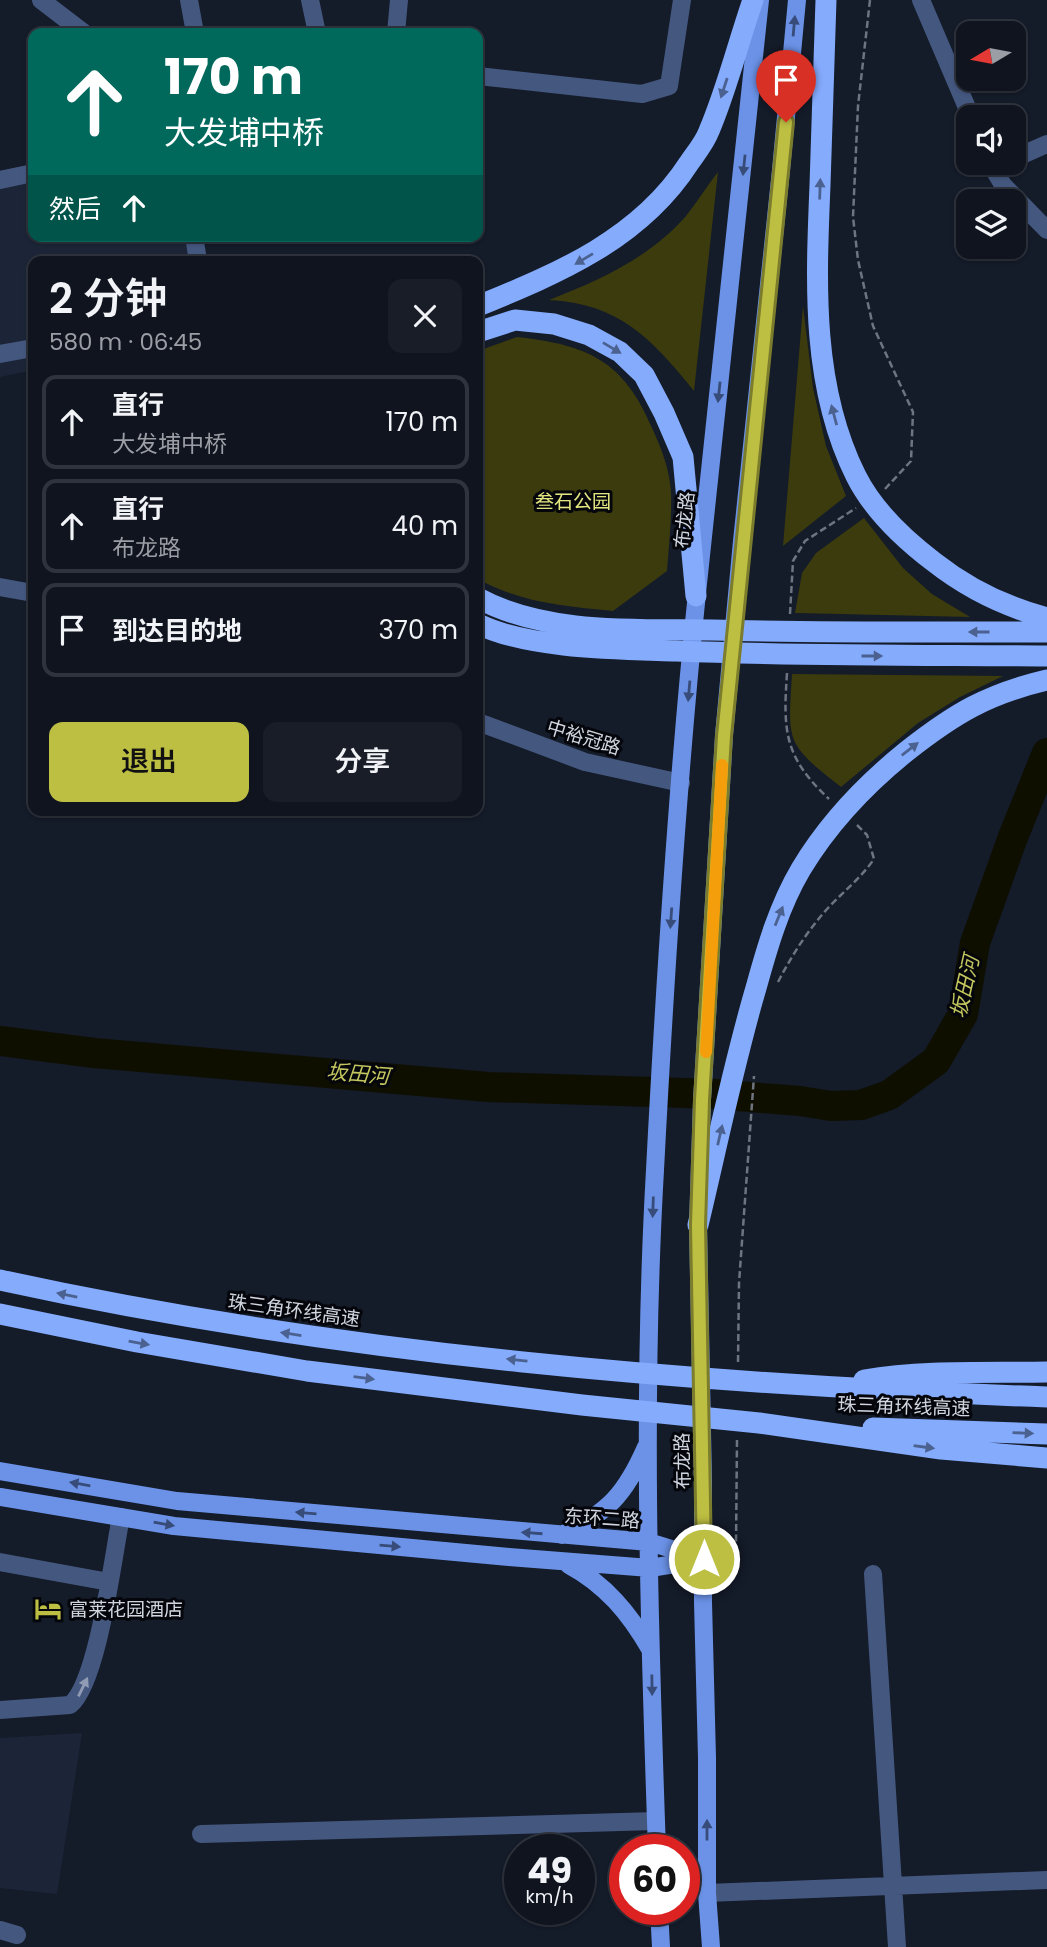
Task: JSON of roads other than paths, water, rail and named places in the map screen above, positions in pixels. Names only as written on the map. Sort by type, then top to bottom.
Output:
[{"type":"highway","points":[[483,304],[572,266],[612,242],[648,213],[671,188],[709,133],[753,0]]},
{"type":"highway","points":[[826,0],[816,275],[820,341],[841,442],[858,479],[914,547],[949,574],[986,595],[1047,618]]},
{"type":"highway","points":[[483,330],[515,320],[554,324],[589,335],[620,352],[644,375],[683,457],[696,596]]},
{"type":"highway","points":[[483,601],[494,607],[541,621],[608,638],[795,661],[1047,656]]},
{"type":"highway","points":[[483,626],[547,642],[810,633],[1047,632]]},
{"type":"highway","points":[[698,1225],[746,1020],[764,958],[795,881],[825,834],[859,795],[896,760],[940,725],[988,698],[1047,680]]},
{"type":"highway","name":"珠三角环线高速","points":[[0,1280],[113,1305],[318,1338],[585,1367],[762,1382],[1047,1397]]},
{"type":"highway","points":[[0,1314],[136,1342],[307,1371],[582,1405],[759,1423],[941,1450],[1047,1458]]},
{"type":"highway","points":[[825,1387],[887,1376],[1047,1372]]},
{"type":"highway","name":"珠三角环线高速","points":[[759,1423],[1047,1434]]},
{"type":"main road","name":"布龙路","points":[[656,1834],[649,1542],[648,1340],[657,1139],[696,596],[760,0]]},
{"type":"main road","name":"布龙路","points":[[710,1947],[707,1894],[698,1225],[701,1143],[724,736],[797,0]]},
{"type":"main road","points":[[560,1535],[588,1522],[609,1507],[626,1487],[649,1441]]},
{"type":"main road","name":"东环二路","points":[[0,1471],[177,1501],[649,1542],[704,1559]]},
{"type":"main road","points":[[0,1497],[174,1526],[563,1561],[650,1568],[704,1559]]},
{"type":"main road","points":[[563,1561],[608,1591],[625,1610],[651,1651]]},
{"type":"main road","points":[[660,1925],[661,1947]]},
{"type":"street","points":[[41,0],[77,28]]},
{"type":"street","points":[[189,0],[194,28]]},
{"type":"street","points":[[310,0],[316,28]]},
{"type":"street","points":[[396,28],[399,0]]},
{"type":"street","points":[[483,77],[642,94],[669,86],[682,0]]},
{"type":"street","points":[[921,0],[966,105]]},
{"type":"street","points":[[1026,154],[1047,145]]},
{"type":"street","points":[[0,180],[28,174]]},
{"type":"street","points":[[1000,175],[1003,185],[1047,230]]},
{"type":"street","points":[[0,354],[28,349]]},
{"type":"street","points":[[0,587],[28,592]]},
{"type":"street","name":"中裕冠路","points":[[483,724],[585,762],[681,783]]},
{"type":"street","points":[[0,1710],[70,1705],[75,1701],[92,1664],[121,1517]]},
{"type":"street","points":[[0,1562],[109,1583]]},
{"type":"street","points":[[873,1574],[897,1947]]},
{"type":"street","points":[[201,1834],[569,1826],[656,1821]]},
{"type":"street","points":[[707,1894],[1047,1880]]},
{"type":"waterway","name":"坂田河","points":[[738,1096],[831,1106],[861,1105],[889,1095],[936,1061],[963,1014],[975,943],[1047,753]]},
{"type":"waterway","name":"坂田河","points":[[0,1041],[94,1053],[488,1087],[716,1094]]},
{"type":"place","name":"富莱花园酒店","points":[[48,1609]]},
{"type":"park label","name":"叁石公园","points":[[573,501]]}]
